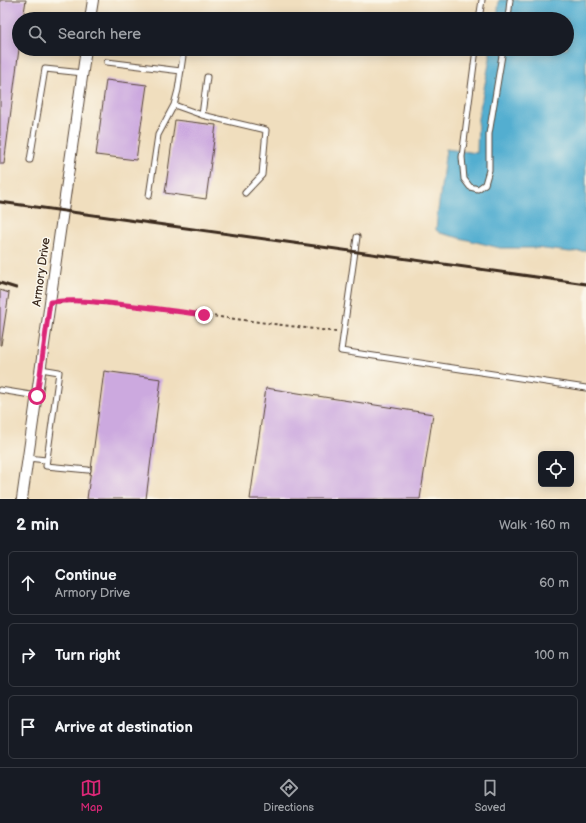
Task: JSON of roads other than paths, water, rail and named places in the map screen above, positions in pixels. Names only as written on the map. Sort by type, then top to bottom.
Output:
[{"type":"street","points":[[91,12],[93,0]]},
{"type":"street","name":"Armory Drive","points":[[22,499],[85,56]]},
{"type":"lane","points":[[480,12],[482,0]]},
{"type":"lane","points":[[509,12],[510,0]]},
{"type":"lane","points":[[149,196],[158,135],[174,105],[178,90],[183,56]]},
{"type":"lane","points":[[475,56],[462,157],[464,179],[470,187],[478,189],[485,184],[489,170],[488,134],[502,56]]},
{"type":"lane","points":[[107,62],[181,71]]},
{"type":"lane","points":[[30,160],[45,69],[83,73]]},
{"type":"lane","points":[[202,115],[207,77]]},
{"type":"lane","points":[[174,105],[202,115],[266,130],[262,175],[245,193]]},
{"type":"lane","points":[[357,237],[341,351],[586,388]]},
{"type":"lane","points":[[41,369],[59,372],[46,466],[88,470]]},
{"type":"lane","points":[[0,390],[37,396]]},
{"type":"lane","points":[[28,458],[46,460]]},
{"type":"water","points":[[499,0],[586,0],[586,251],[570,252],[536,248],[500,248],[440,233],[436,230],[446,149],[477,153],[478,118],[490,56],[574,56],[574,12],[498,12]]},
{"type":"railway","points":[[0,202],[586,284]]},
{"type":"railway","points":[[0,283],[16,288]]}]
